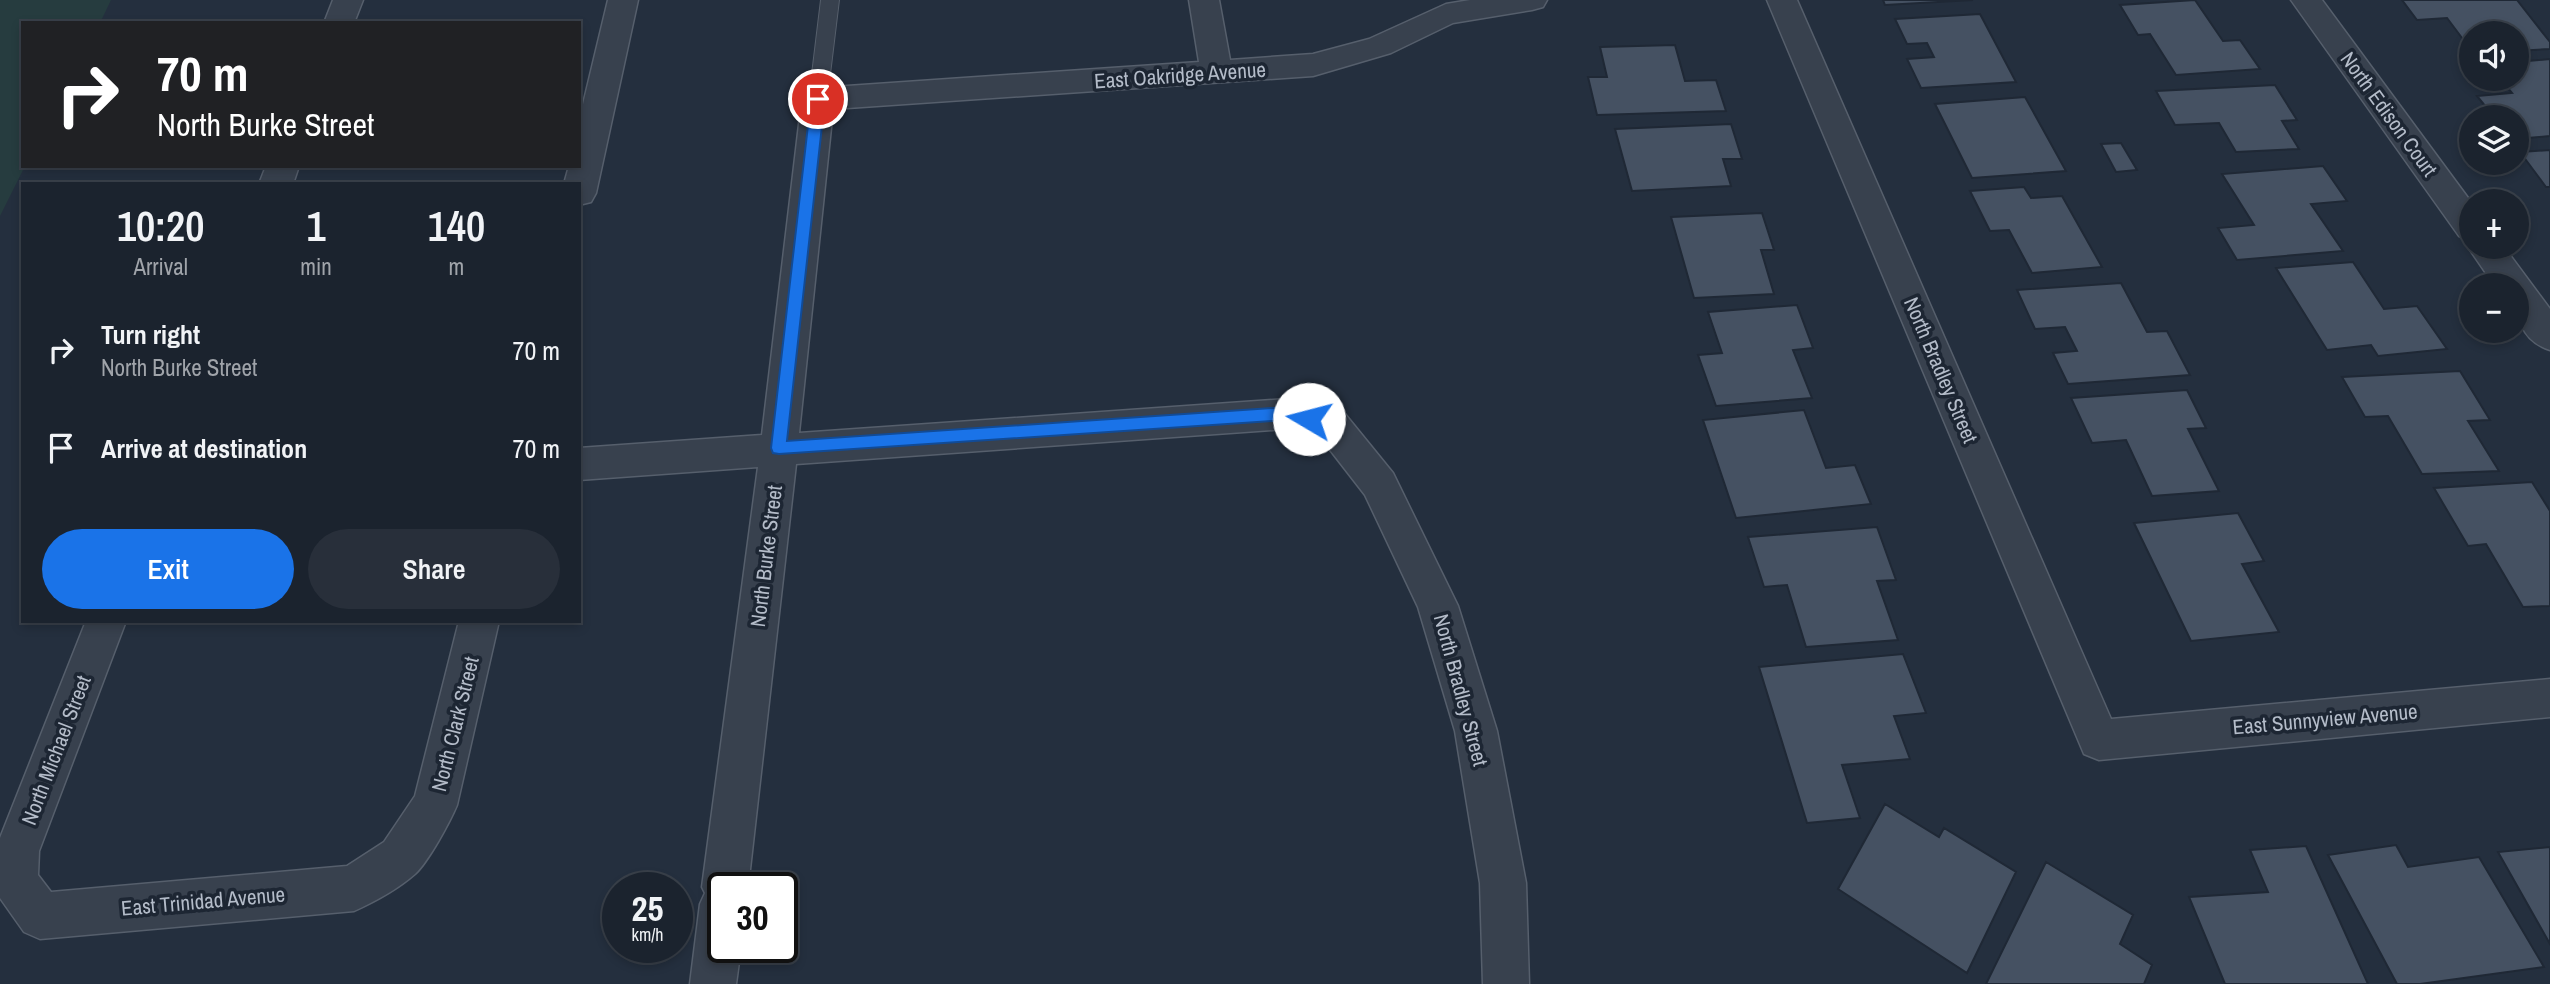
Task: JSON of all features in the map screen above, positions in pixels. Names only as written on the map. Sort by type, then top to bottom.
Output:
[{"type":"street","points":[[340,21],[348,0]]},
{"type":"street","points":[[581,184],[624,0]]},
{"type":"street","points":[[1204,0],[1217,73]]},
{"type":"street","name":"East Oakridge Avenue","points":[[818,99],[1313,65],[1380,46],[1446,14],[1532,0]]},
{"type":"street","name":"North Bradley Street","points":[[1783,0],[2099,740]]},
{"type":"street","name":"North Edison Court","points":[[2306,0],[2459,210]]},
{"type":"street","name":"North Burke Street","points":[[727,872],[779,448],[818,99]]},
{"type":"street","points":[[2529,308],[2550,336]]},
{"type":"street","name":"North Bradley Street","points":[[779,448],[1287,414],[1332,425],[1379,484],[1438,606],[1476,731],[1503,883],[1506,984]]},
{"type":"street","points":[[581,464],[779,448]]},
{"type":"street","name":"North Michael Street","points":[[15,881],[17,851],[105,623]]},
{"type":"street","name":"North Clark Street","points":[[400,858],[435,805],[480,623]]},
{"type":"street","name":"East Sunnyview Avenue","points":[[2099,740],[2550,698]]},
{"type":"street","name":"East Trinidad Avenue","points":[[15,881],[40,916],[354,888],[400,858]]},
{"type":"street","points":[[713,984],[716,963]]},
{"type":"lane","points":[[818,99],[830,0]]},
{"type":"green space","points":[[0,0],[111,0],[101,21],[21,21],[21,168],[24,168],[0,216]]},
{"type":"building","points":[[1883,0],[1973,0],[1885,5]]},
{"type":"building","points":[[2195,0],[2223,41],[2240,40],[2260,69],[2176,75],[2150,34],[2138,35],[2120,5]]},
{"type":"building","points":[[2402,0],[2517,0],[2550,42],[2550,49],[2529,50],[2529,21],[2459,21],[2459,34],[2447,18],[2417,20]]},
{"type":"building","points":[[1980,14],[2016,82],[1921,88],[1907,59],[1934,57],[1927,43],[1907,44],[1895,19]]},
{"type":"building","points":[[1675,45],[1685,81],[1716,80],[1726,111],[1597,115],[1588,77],[1607,77],[1600,47]]},
{"type":"building","points":[[2550,59],[2550,136],[2529,138],[2529,105],[2484,105],[2477,96],[2529,91],[2529,61]]},
{"type":"building","points":[[2275,85],[2297,120],[2282,121],[2299,149],[2236,152],[2219,123],[2175,125],[2156,91]]},
{"type":"building","points":[[2025,97],[2066,171],[1972,178],[1935,104]]},
{"type":"building","points":[[1731,124],[1742,159],[1723,159],[1731,186],[1632,191],[1615,129]]},
{"type":"building","points":[[2121,143],[2137,170],[2116,172],[2101,144]]},
{"type":"building","points":[[2550,150],[2550,187],[2546,187],[2529,164],[2529,151]]},
{"type":"building","points":[[2323,166],[2347,201],[2311,204],[2343,251],[2237,260],[2218,228],[2254,225],[2222,174]]},
{"type":"building","points":[[2024,187],[2031,198],[2062,196],[2102,267],[2032,273],[2009,230],[1990,231],[1970,191]]},
{"type":"building","points":[[1762,213],[1774,250],[1761,250],[1774,294],[1694,298],[1671,217]]},
{"type":"building","points":[[2353,262],[2384,309],[2417,306],[2447,349],[2378,356],[2371,345],[2327,350],[2276,268]]},
{"type":"building","points":[[2121,283],[2147,332],[2167,331],[2190,375],[2068,384],[2053,353],[2077,351],[2065,327],[2035,329],[2017,290]]},
{"type":"building","points":[[1797,305],[1813,348],[1793,350],[1812,398],[1716,406],[1698,355],[1722,353],[1708,312]]},
{"type":"building","points":[[2460,371],[2490,420],[2468,421],[2499,471],[2422,474],[2388,416],[2365,417],[2342,377]]},
{"type":"building","points":[[2187,390],[2206,428],[2188,429],[2219,491],[2152,496],[2126,440],[2092,443],[2071,398]]},
{"type":"building","points":[[1804,410],[1826,468],[1855,465],[1871,504],[1736,518],[1703,420]]},
{"type":"building","points":[[2532,482],[2550,511],[2550,606],[2523,607],[2486,544],[2468,546],[2434,488]]},
{"type":"building","points":[[2238,513],[2264,561],[2242,564],[2279,632],[2191,641],[2134,523]]},
{"type":"building","points":[[1877,527],[1896,580],[1877,581],[1898,640],[1806,647],[1787,585],[1764,587],[1748,537]]},
{"type":"building","points":[[1903,654],[1926,713],[1894,716],[1910,759],[1842,765],[1860,818],[1807,823],[1759,667]]},
{"type":"building","points":[[1885,804],[1939,837],[1944,828],[2016,872],[1967,973],[1838,889]]},
{"type":"building","points":[[2396,845],[2408,867],[2479,857],[2544,967],[2420,984],[2397,984],[2328,855]]},
{"type":"building","points":[[2306,846],[2368,984],[2225,984],[2189,897],[2268,892],[2250,850]]},
{"type":"building","points":[[2550,847],[2550,944],[2498,852]]},
{"type":"building","points":[[2046,862],[2133,915],[2120,944],[2152,965],[2144,984],[1986,984]]},
{"type":"route","points":[[818,99],[779,448],[1287,414],[1309,419]]}]
